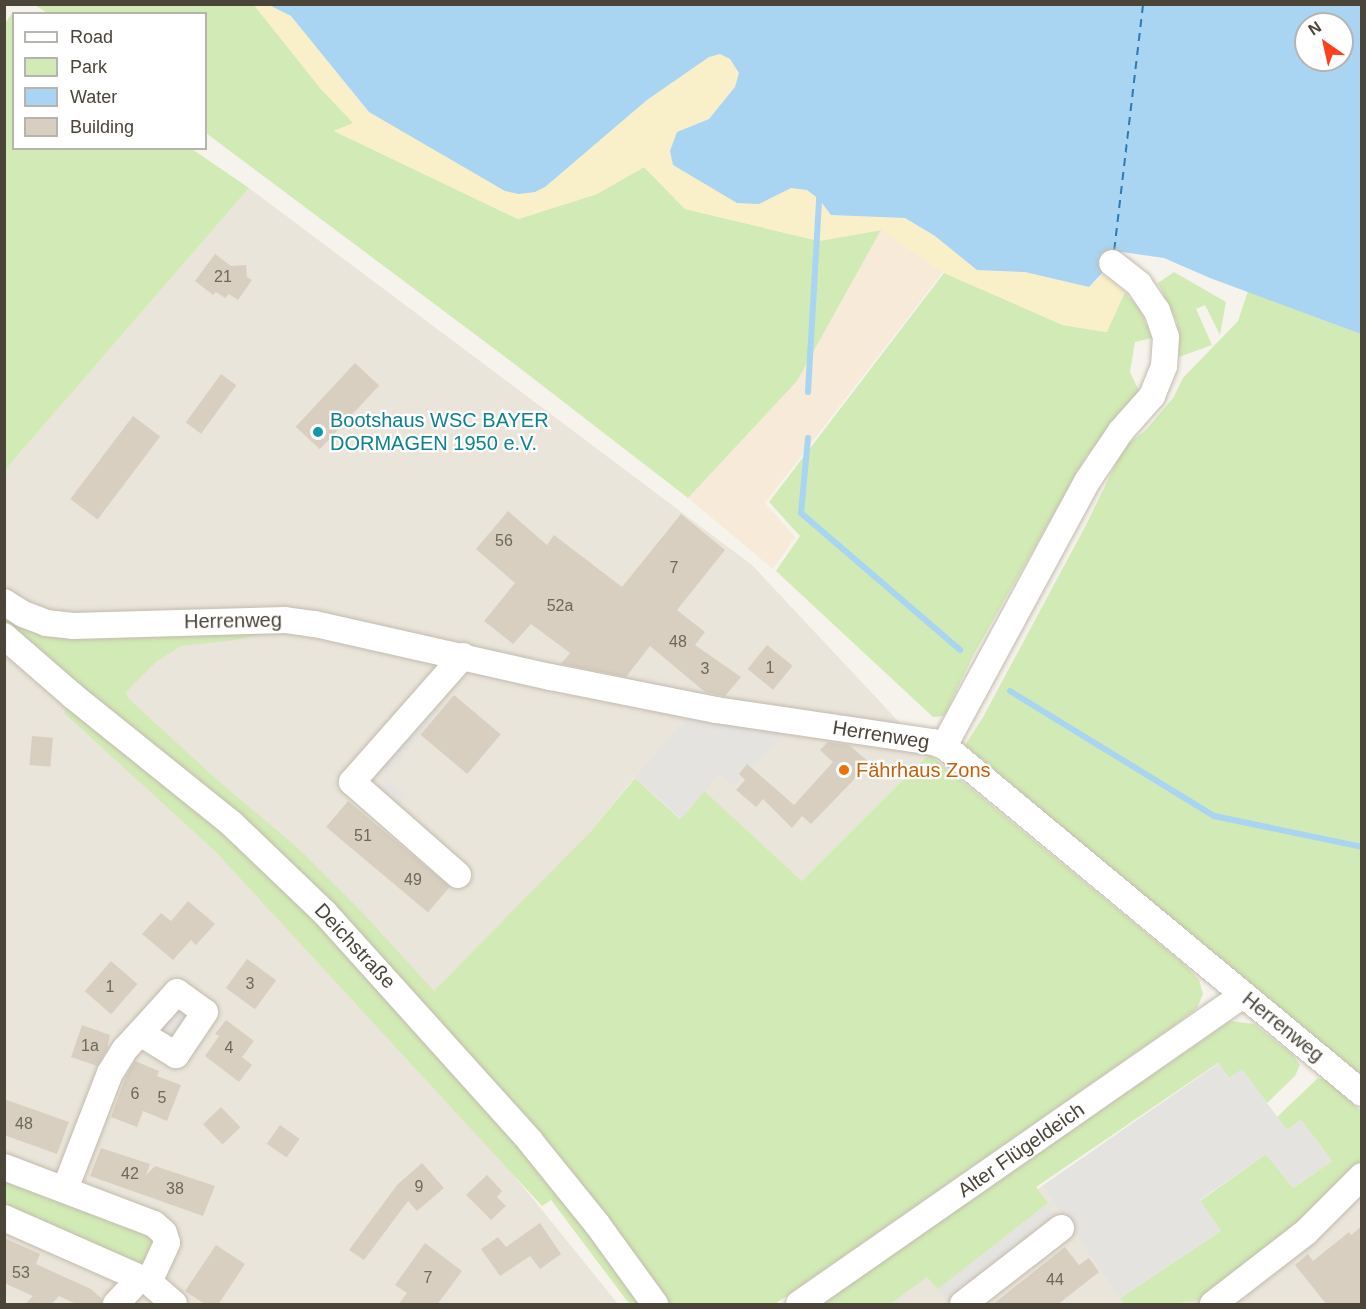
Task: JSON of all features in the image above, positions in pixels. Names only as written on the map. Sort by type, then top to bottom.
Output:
[{"type":"street","points":[[944,746],[1088,480],[1120,431],[1152,396],[1164,366],[1166,337],[1157,311],[1139,284],[1112,263]]},
{"type":"street","name":"Herrenweg","points":[[4,602],[23,614],[46,623],[73,626],[285,620],[716,710],[933,741],[944,746],[1362,1093]]},
{"type":"street","name":"Deichstraße","points":[[4,636],[73,696],[231,823],[325,913],[530,1141],[597,1224],[655,1305]]},
{"type":"street","points":[[458,875],[352,782],[463,656]]},
{"type":"street","name":"Alter Flügeldeich","points":[[799,1305],[1243,995]]},
{"type":"street","points":[[65,1189],[110,1073],[140,1033]]},
{"type":"street","points":[[4,1167],[154,1224],[164,1233],[167,1243],[164,1254],[144,1280],[117,1305]]},
{"type":"street","points":[[1213,1305],[1306,1232],[1362,1176]]},
{"type":"street","points":[[4,1218],[144,1280],[174,1305]]},
{"type":"street","points":[[963,1305],[1061,1228]]},
{"type":"shaded area","points":[[249,188],[752,565],[929,754],[802,881],[704,792],[634,778],[591,831],[397,1031],[618,1304],[5,1304],[5,470]]},
{"type":"shaded area","points":[[881,230],[943,272],[765,503],[795,537],[773,569],[688,498],[797,381]]},
{"type":"shaded area","points":[[429,702],[439,711],[388,775],[375,764]]},
{"type":"shaded area","points":[[688,716],[787,731],[734,786],[720,773],[681,819],[635,778]]},
{"type":"shaded area","points":[[387,780],[406,797],[395,809],[376,792]]},
{"type":"shaded area","points":[[174,1007],[189,1015],[167,1039],[151,1032]]},
{"type":"shaded area","points":[[1219,1063],[1229,1078],[1242,1069],[1287,1130],[1301,1120],[1332,1161],[1293,1188],[1266,1154],[1200,1200],[1221,1231],[1120,1298],[1042,1186]]},
{"type":"shaded area","points":[[1361,1167],[1361,1304],[1166,1304],[1168,1303]]},
{"type":"shaded area","points":[[1042,1186],[1125,1304],[864,1304]]},
{"type":"shaded area","points":[[1046,1205],[1057,1219],[949,1304],[938,1289]]},
{"type":"green space","points":[[35,5],[254,5],[321,89],[354,123],[334,131],[518,219],[597,194],[644,167],[685,209],[819,241],[881,230],[797,381],[688,498],[504,356],[207,134],[207,12],[46,12]]},
{"type":"green space","points":[[12,13],[12,150],[193,150],[249,188],[5,470],[4,25]]},
{"type":"green space","points":[[1174,272],[1226,302],[1220,335],[1205,305],[1196,309],[1212,345],[1179,357],[1177,322],[1158,283]]},
{"type":"green space","points":[[944,273],[1063,325],[1106,332],[1125,292],[1140,310],[1152,338],[1135,342],[1130,372],[1141,395],[1087,455],[974,654],[944,716],[933,717],[776,571],[800,536],[769,502]]},
{"type":"green space","points":[[1248,291],[1361,334],[1361,1078],[965,745],[983,717],[1086,525],[1124,447],[1146,430],[1173,398],[1183,378],[1238,321]]},
{"type":"green space","points":[[4,611],[291,627],[236,640],[181,646],[157,661],[126,692],[128,698],[215,778],[300,850],[361,911],[434,991],[591,831],[635,778],[680,819],[704,791],[802,881],[929,754],[1185,965],[1199,980],[1203,994],[1197,1008],[1171,1028],[775,1304],[664,1304],[475,1067],[5,627]]},
{"type":"green space","points":[[66,706],[218,824],[302,902],[552,1180],[642,1303],[631,1304],[627,1301],[551,1200],[542,1206],[215,851],[64,713]]},
{"type":"green space","points":[[1230,1021],[1254,1024],[1292,1054],[1300,1065],[1295,1076],[1267,1103],[1242,1070],[1229,1078],[1218,1063],[1036,1187],[1048,1203],[938,1289],[927,1277],[890,1304],[821,1304]]},
{"type":"green space","points":[[1318,1078],[1325,1079],[1361,1111],[1361,1167],[1214,1298],[1166,1304],[1125,1304],[1120,1298],[1221,1231],[1200,1201],[1266,1154],[1293,1188],[1332,1161],[1301,1120],[1287,1130],[1277,1117]]},
{"type":"green space","points":[[5,1178],[153,1233],[157,1241],[145,1268],[5,1207]]},
{"type":"sand","points":[[254,5],[269,5],[291,16],[369,112],[545,187],[647,100],[709,57],[720,54],[730,59],[739,73],[735,87],[709,119],[677,132],[758,204],[791,188],[807,190],[819,199],[831,215],[905,218],[935,236],[977,270],[1025,272],[1089,287],[1103,275],[1125,292],[1107,332],[1063,325],[944,273],[881,230],[819,241],[685,209],[644,167],[597,194],[518,219],[334,131],[353,123],[321,89]]},
{"type":"water","points":[[269,5],[1361,5],[1361,334],[1210,278],[1164,258],[1122,252],[1089,287],[1025,272],[977,270],[935,236],[905,218],[831,215],[819,199],[807,190],[791,188],[759,204],[737,203],[673,165],[670,151],[677,132],[709,119],[735,87],[739,73],[730,59],[720,54],[709,57],[647,100],[545,187],[535,192],[519,194],[505,191],[369,112],[291,16]]},
{"type":"building","points":[[215,254],[231,266],[246,265],[247,277],[252,280],[238,300],[229,294],[225,298],[216,292],[213,295],[195,281]]},
{"type":"building","points":[[355,363],[379,386],[320,449],[296,427]]},
{"type":"building","points":[[221,374],[236,385],[201,434],[186,423]]},
{"type":"building","points":[[133,416],[160,436],[98,520],[70,499]]},
{"type":"building","points":[[508,511],[547,545],[554,535],[622,587],[681,514],[725,550],[677,610],[705,632],[695,645],[741,677],[725,696],[705,692],[650,646],[626,677],[561,664],[570,653],[531,624],[513,644],[484,621],[515,583],[476,549]]},
{"type":"building","points":[[767,645],[793,666],[773,690],[747,669]]},
{"type":"building","points":[[454,695],[501,734],[467,774],[421,735]]},
{"type":"building","points":[[32,736],[53,738],[50,767],[29,765]]},
{"type":"building","points":[[828,742],[849,745],[870,763],[811,824],[802,816],[792,828],[763,799],[756,807],[736,790],[745,780],[739,774],[747,764],[794,805],[833,762],[820,750]]},
{"type":"building","points":[[348,801],[450,886],[428,913],[326,827]]},
{"type":"building","points":[[188,901],[215,924],[196,945],[191,940],[173,960],[142,934],[161,913],[171,921]]},
{"type":"building","points":[[247,959],[276,980],[255,1009],[226,988]]},
{"type":"building","points":[[111,961],[137,984],[111,1014],[85,991]]},
{"type":"building","points":[[226,1020],[254,1041],[242,1057],[252,1065],[239,1082],[205,1056],[219,1036],[215,1034]]},
{"type":"building","points":[[82,1025],[110,1035],[107,1050],[97,1066],[71,1057]]},
{"type":"building","points":[[135,1061],[159,1071],[157,1076],[181,1085],[167,1121],[143,1111],[137,1127],[111,1117],[126,1076]]},
{"type":"building","points":[[4,1099],[69,1122],[57,1154],[4,1135]]},
{"type":"building","points":[[221,1107],[240,1127],[222,1145],[203,1124]]},
{"type":"building","points":[[280,1125],[300,1139],[286,1158],[267,1144]]},
{"type":"building","points":[[101,1148],[150,1164],[146,1175],[155,1166],[215,1186],[203,1216],[90,1176]]},
{"type":"building","points":[[422,1163],[444,1188],[417,1211],[408,1201],[364,1260],[349,1250],[397,1185]]},
{"type":"building","points":[[487,1175],[502,1191],[497,1197],[506,1206],[491,1220],[466,1195]]},
{"type":"building","points":[[540,1223],[561,1254],[540,1269],[530,1256],[500,1276],[481,1249],[498,1237],[506,1247]]},
{"type":"building","points":[[1362,1226],[1362,1305],[1327,1305],[1295,1265],[1308,1254],[1313,1261],[1349,1232],[1351,1235]]},
{"type":"building","points":[[4,1238],[40,1254],[36,1264],[91,1289],[102,1299],[101,1305],[78,1305],[59,1296],[51,1305],[24,1305],[33,1296],[4,1283]]},
{"type":"building","points":[[425,1243],[462,1271],[437,1305],[398,1305],[407,1293],[395,1285]]},
{"type":"building","points":[[216,1245],[245,1264],[218,1305],[206,1305],[185,1291]]},
{"type":"building","points":[[1065,1247],[1079,1265],[1089,1258],[1099,1272],[1057,1305],[992,1305]]},
{"type":"waterway","points":[[808,392],[819,199],[822,192]]},
{"type":"waterway","points":[[808,438],[801,513],[960,650]]},
{"type":"waterway","points":[[1010,691],[1214,816],[1362,847]]},
{"type":"ferry route","points":[[1114,250],[1143,4]]},
{"type":"place","name":"Bootshaus WSC BAYER DORMAGEN 1950 e.V.","points":[[318,432]]},
{"type":"place","name":"Fährhaus Zons","points":[[844,770]]}]
